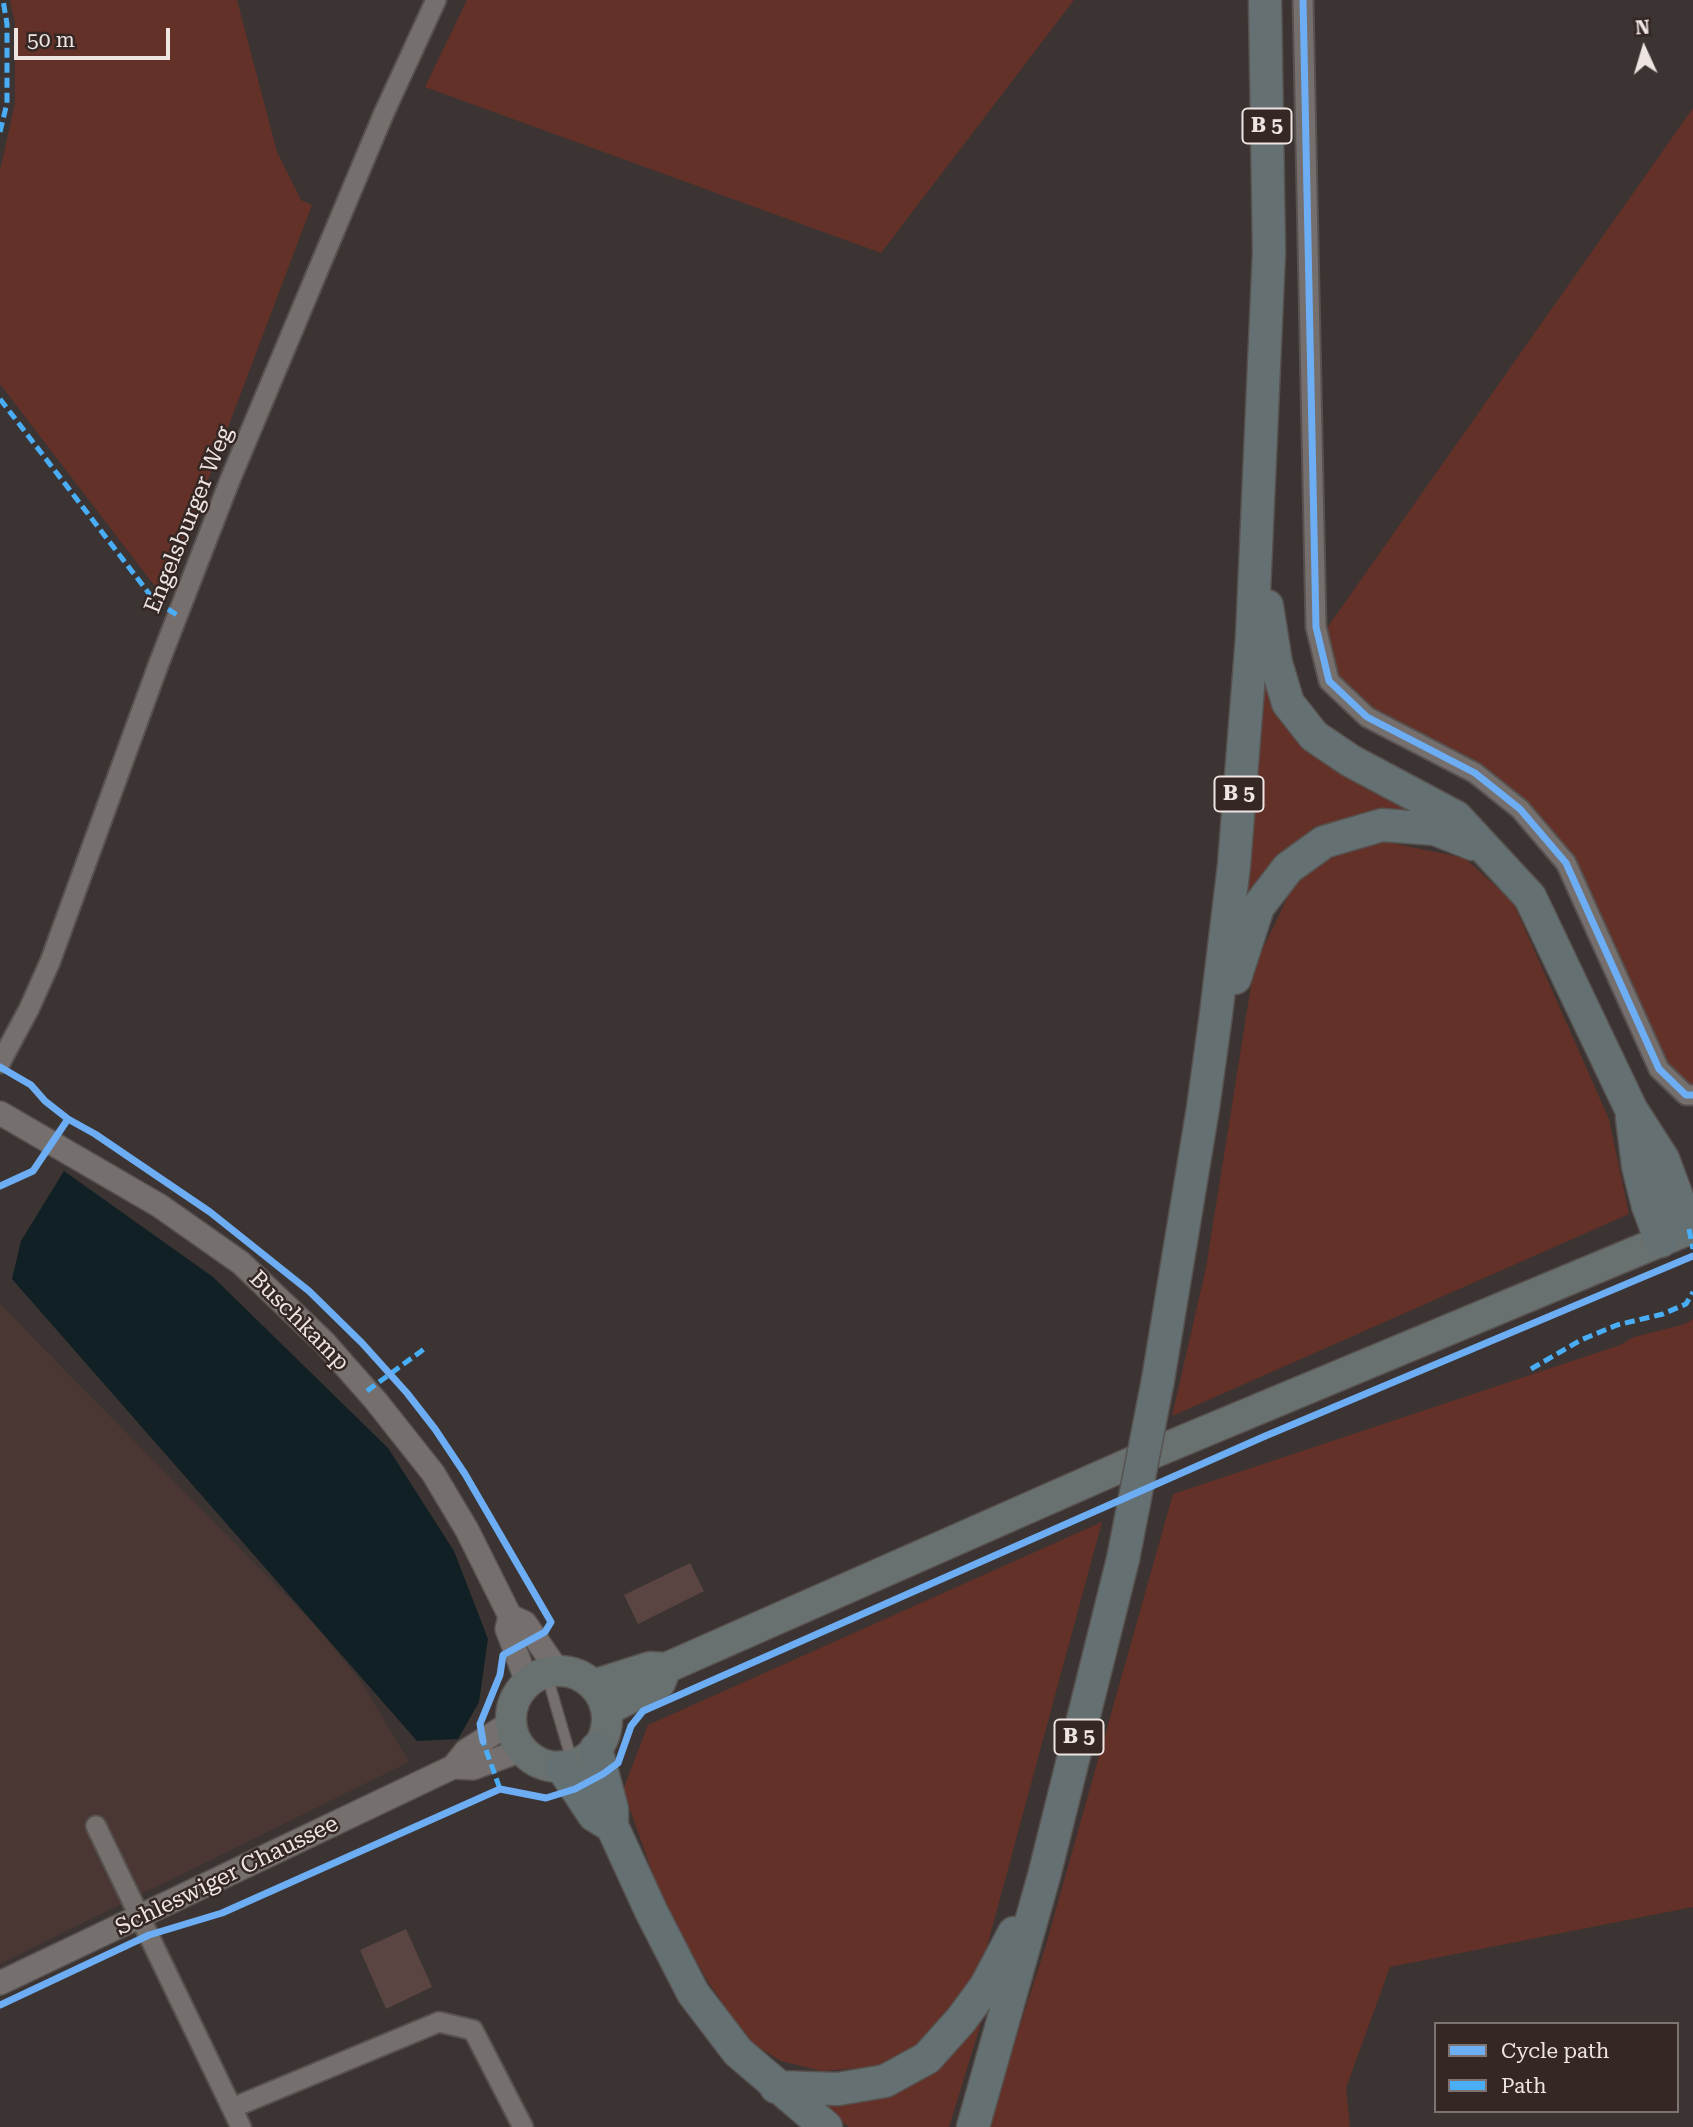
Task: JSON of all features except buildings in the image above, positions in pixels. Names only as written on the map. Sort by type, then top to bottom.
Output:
[{"type":"highway","name":"B 5","points":[[973,2127],[1044,1876],[1123,1559],[1158,1380],[1208,1074],[1234,864],[1259,514],[1269,252],[1265,0]]},
{"type":"highway","points":[[1259,514],[1269,628],[1288,703],[1314,736],[1351,761],[1456,817],[1530,897],[1630,1109],[1662,1159],[1681,1233]]},
{"type":"highway","points":[[1208,1074],[1241,955],[1258,907],[1288,868],[1324,842],[1382,825],[1435,829],[1486,848]]},
{"type":"highway","points":[[1630,1109],[1638,1166],[1648,1206],[1681,1233]]},
{"type":"highway","points":[[1662,1159],[1693,1178]]},
{"type":"highway","points":[[577,1761],[612,1809],[612,1826],[693,1993],[737,2052],[826,2127]]},
{"type":"highway","points":[[776,2087],[838,2089],[885,2081],[926,2057],[961,2020],[986,1986],[1044,1876]]},
{"type":"main road","points":[[600,1697],[660,1683],[666,1668],[1146,1457],[1681,1233]]},
{"type":"main road","points":[[544,1675],[582,1676],[600,1697],[607,1724],[604,1737],[577,1761],[547,1766],[533,1760],[516,1737],[511,1708],[517,1694],[544,1675]]},
{"type":"street","name":"Engelsburger Weg","points":[[0,1063],[13,1042],[50,962],[159,663],[230,480],[378,125],[436,0]]},
{"type":"street","points":[[1303,0],[1316,627],[1329,681],[1367,717],[1475,773],[1520,809],[1566,863],[1659,1069],[1686,1095],[1693,1095]]},
{"type":"street","name":"Buschkamp","points":[[0,1113],[160,1206],[241,1263],[325,1343],[376,1401],[433,1473],[467,1530],[510,1616],[525,1623],[544,1675]]},
{"type":"street","name":"Buschkamp","points":[[510,1616],[507,1629],[544,1675]]},
{"type":"street","name":"Schleswiger Chaussee","points":[[0,1983],[453,1767],[467,1751],[516,1737]]},
{"type":"street","points":[[96,1826],[241,2127]]},
{"type":"street","points":[[232,2108],[439,2022],[473,2030],[523,2127]]},
{"type":"lane","points":[[544,1675],[577,1761]]},
{"type":"shaded area","points":[[10,0],[237,0],[277,152],[301,200],[312,205],[168,586],[157,589],[0,384],[0,170],[15,103],[15,23]]},
{"type":"shaded area","points":[[467,0],[1074,0],[881,253],[425,87]]},
{"type":"shaded area","points":[[1693,108],[1693,1086],[1688,1086],[1668,1065],[1573,858],[1526,804],[1371,710],[1336,676],[1327,628]]},
{"type":"shaded area","points":[[1262,663],[1288,719],[1448,823],[1369,814],[1314,827],[1268,869],[1238,925]]},
{"type":"shaded area","points":[[1382,841],[1465,858],[1513,902],[1609,1119],[1629,1214],[1172,1416],[1206,1268],[1254,967],[1294,884],[1332,857]]},
{"type":"shaded area","points":[[64,1171],[213,1277],[388,1448],[454,1551],[488,1639],[479,1702],[458,1739],[417,1741],[12,1279],[21,1241]]},
{"type":"shaded area","points":[[0,1304],[313,1623],[363,1684],[409,1762],[0,1964]]},
{"type":"shaded area","points":[[1693,1319],[1693,1907],[1390,1967],[1346,2088],[1350,2127],[987,2127],[1045,1948],[1173,1494],[1620,1345],[1634,1337],[1685,1324]]},
{"type":"shaded area","points":[[1102,1522],[979,1976],[916,2046],[882,2066],[822,2071],[781,2061],[748,2041],[707,1980],[663,1902],[623,1790],[648,1725]]},
{"type":"shaded area","points":[[982,2020],[949,2127],[849,2127],[808,2096],[932,2073]]},
{"type":"marked path","points":[[0,132],[7,103],[7,24],[3,0]]},
{"type":"marked path","points":[[0,399],[154,600],[177,615]]},
{"type":"marked path","points":[[1689,1229],[1693,1249]]},
{"type":"marked path","points":[[1531,1369],[1581,1340],[1617,1325],[1663,1314],[1686,1304],[1693,1292]]},
{"type":"marked path","points":[[367,1391],[424,1349]]},
{"type":"marked path","points":[[481,1736],[500,1789]]},
{"type":"cycle path","points":[[1303,0],[1316,627],[1329,681],[1367,717],[1475,773],[1520,809],[1566,863],[1659,1069],[1686,1095],[1693,1095]]},
{"type":"cycle path","points":[[0,1067],[31,1085],[45,1101],[68,1119],[33,1171],[0,1186]]},
{"type":"cycle path","points":[[68,1119],[95,1134],[210,1212],[309,1291],[362,1343],[435,1429],[465,1474],[551,1622],[545,1632],[503,1655],[500,1675],[480,1724],[483,1741]]},
{"type":"cycle path","points":[[0,2005],[149,1935],[222,1913],[500,1789],[546,1798],[575,1789],[618,1763],[631,1726],[643,1711],[1263,1437],[1693,1256]]}]
